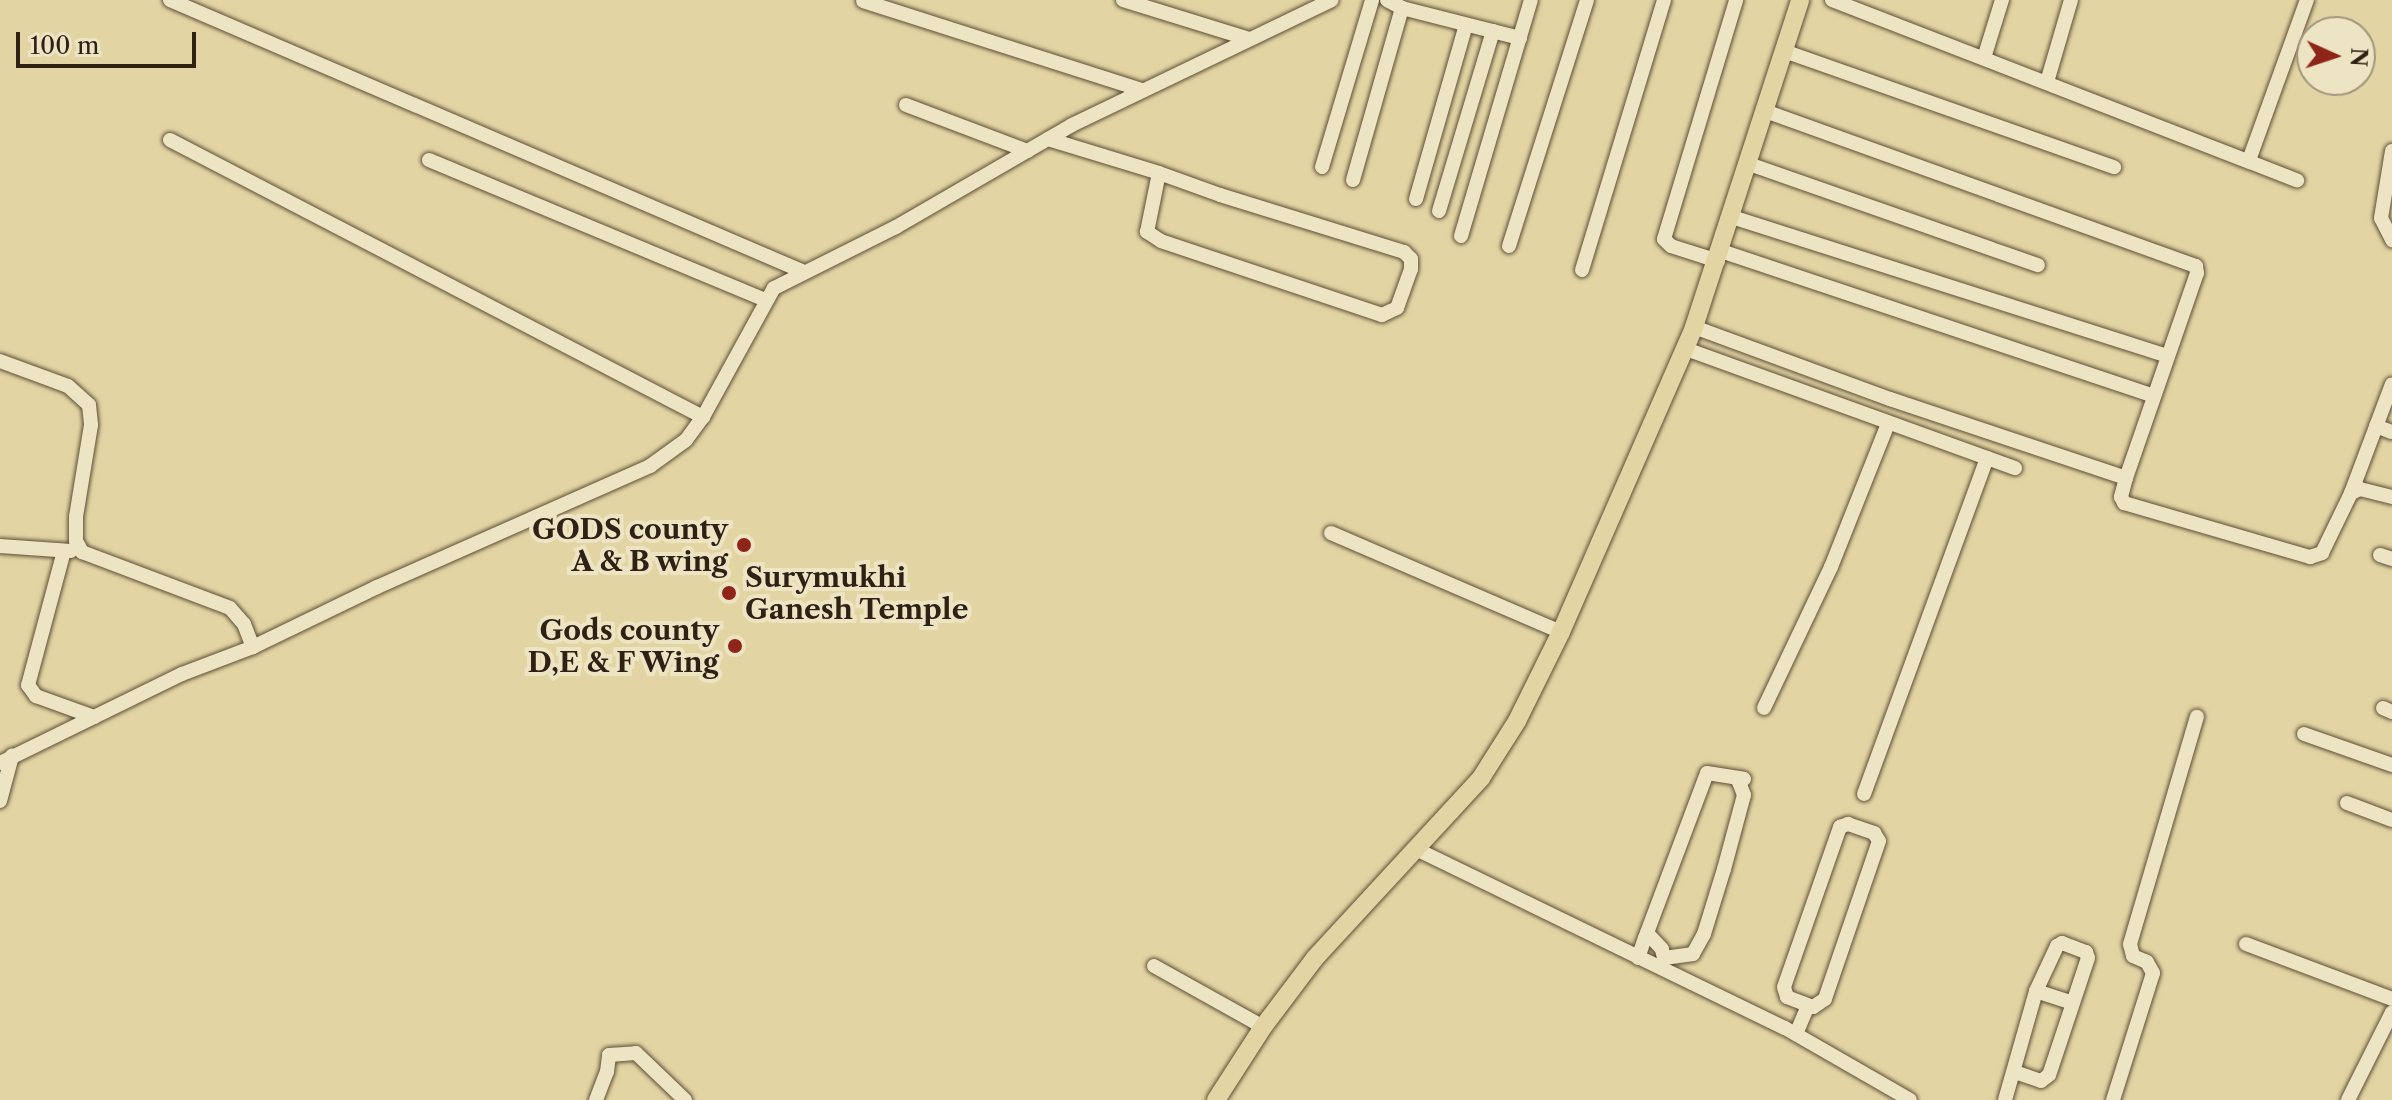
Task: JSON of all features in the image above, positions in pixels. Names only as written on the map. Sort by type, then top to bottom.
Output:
[{"type":"main road","points":[[1216,1100],[1263,1027],[1315,958],[1481,778],[1517,721],[1561,632],[1686,349],[1720,256],[1800,0]]},
{"type":"street","points":[[170,0],[804,272]]},
{"type":"street","points":[[1123,0],[1249,39]]},
{"type":"street","points":[[0,801],[6,760],[182,674],[253,647],[377,587],[650,466],[686,440],[703,417],[774,288],[896,227],[1048,139],[1142,90],[1329,0]]},
{"type":"street","points":[[1322,167],[1372,0]]},
{"type":"street","points":[[1387,0],[1402,8],[1520,38]]},
{"type":"street","points":[[1461,236],[1531,0]]},
{"type":"street","points":[[1509,246],[1587,0]]},
{"type":"street","points":[[1582,270],[1664,0]]},
{"type":"street","points":[[1736,0],[1664,239],[1671,246],[1720,256],[2152,395]]},
{"type":"street","points":[[1832,0],[2297,180]]},
{"type":"street","points":[[1984,58],[2002,0]]},
{"type":"street","points":[[2047,82],[2071,0]]},
{"type":"street","points":[[2249,160],[2307,0]]},
{"type":"street","points":[[863,1],[1142,90]]},
{"type":"street","points":[[1353,180],[1402,8]]},
{"type":"street","points":[[1416,199],[1466,25]]},
{"type":"street","points":[[1439,211],[1493,31]]},
{"type":"street","points":[[1784,51],[2114,167]]},
{"type":"street","points":[[906,105],[1028,151]]},
{"type":"street","points":[[1765,111],[2190,261],[2196,266],[2197,273],[2152,395],[2126,478],[2121,497],[2124,503],[2310,557],[2322,553],[2351,493],[2392,384]]},
{"type":"street","points":[[1048,139],[1159,173],[1404,252],[1411,259],[1411,269],[1397,308],[1382,315],[1161,241],[1147,232],[1159,173]]},
{"type":"street","points":[[170,140],[703,417]]},
{"type":"street","points":[[2392,151],[2381,218],[2392,240]]},
{"type":"street","points":[[429,160],[765,300]]},
{"type":"street","points":[[1749,164],[2038,265]]},
{"type":"street","points":[[1732,217],[2167,356]]},
{"type":"street","points":[[1694,327],[1890,399],[2126,478]]},
{"type":"street","points":[[1686,349],[2015,468]]},
{"type":"street","points":[[0,361],[68,386],[89,405],[91,425],[76,517],[76,541],[82,552]]},
{"type":"street","points":[[1764,708],[1831,567],[1888,424]]},
{"type":"street","points":[[2376,426],[2392,432]]},
{"type":"street","points":[[1864,794],[1987,458]]},
{"type":"street","points":[[2351,493],[2360,489],[2392,497]]},
{"type":"street","points":[[1331,533],[1561,632]]},
{"type":"street","points":[[0,546],[82,552],[220,603],[239,615],[253,647]]},
{"type":"street","points":[[64,551],[28,685],[36,696],[94,717]]},
{"type":"street","points":[[2113,1100],[2153,973],[2147,962],[2133,956],[2130,944],[2197,717]]},
{"type":"street","points":[[2304,734],[2392,765]]},
{"type":"street","points":[[1638,958],[1647,933],[1708,772],[1744,779],[1739,782],[1744,795],[1724,869],[1704,934],[1693,954],[1664,958],[1662,949],[1647,933]]},
{"type":"street","points":[[2347,803],[2392,820]]},
{"type":"street","points":[[1848,824],[1874,833],[1879,841],[1825,999],[1819,1006],[1803,1004],[1787,997],[1784,987],[1840,827],[1848,824]]},
{"type":"street","points":[[1416,849],[1791,1031],[1910,1100]]},
{"type":"street","points":[[2005,1100],[2036,991],[2057,946],[2062,943],[2087,954],[2046,1079],[2041,1081],[2015,1072]]},
{"type":"street","points":[[2246,944],[2392,999]]},
{"type":"street","points":[[1154,966],[1263,1027]]},
{"type":"street","points":[[2036,991],[2072,1003]]},
{"type":"street","points":[[1791,1031],[1803,1004]]},
{"type":"street","points":[[2348,1100],[2392,1012]]},
{"type":"street","points":[[596,1100],[609,1055],[636,1053],[685,1100]]},
{"type":"place","name":"GODS county A & B wing","points":[[744,545]]},
{"type":"place","name":"Surymukhi Ganesh Temple","points":[[729,593]]},
{"type":"place","name":"Gods county D,E & F Wing","points":[[735,646]]}]
